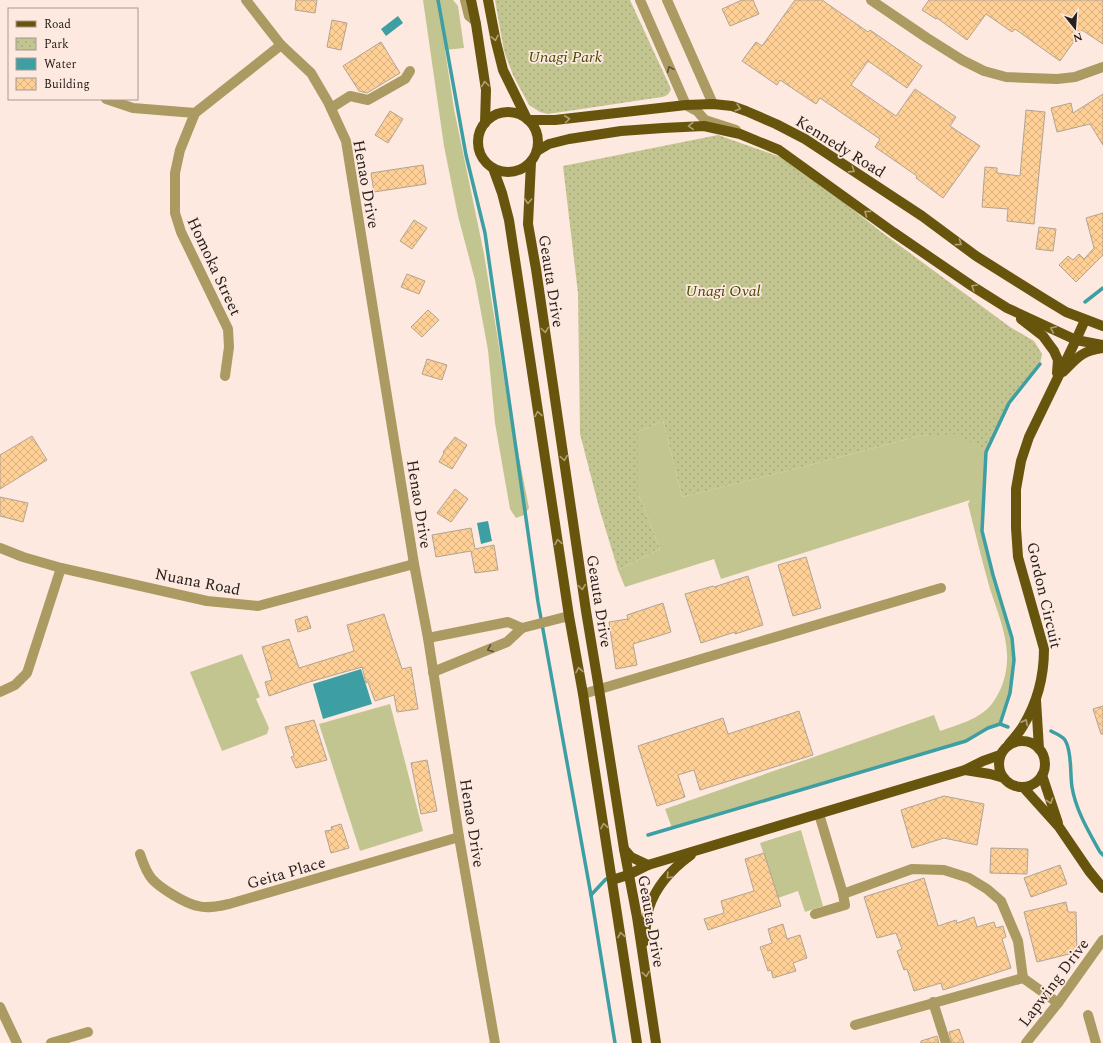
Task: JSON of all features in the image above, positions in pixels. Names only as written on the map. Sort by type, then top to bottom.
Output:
[{"type":"main road","name":"Geauta Drive","points":[[471,0],[486,90],[485,123],[480,132],[478,142],[480,152],[485,161],[492,168],[502,193],[509,220],[569,616],[583,694],[637,1043]]},
{"type":"main road","points":[[488,0],[503,70],[527,119]]},
{"type":"main road","name":"Kennedy Road","points":[[527,119],[555,120],[686,104],[732,106],[746,111],[776,124],[805,140],[922,216],[976,256],[1066,312],[1103,326]]},
{"type":"main road","points":[[485,123],[493,116],[504,112],[515,113],[527,119],[534,126],[537,134],[537,151]]},
{"type":"main road","points":[[537,151],[549,144],[569,139],[621,131],[704,126],[740,134],[779,150],[893,232],[1007,308],[1043,336],[1058,360],[1057,378]]},
{"type":"main road","name":"Geauta Drive","points":[[537,151],[531,162],[528,224],[536,269],[586,611],[628,875],[637,917],[656,1043]]},
{"type":"main road","points":[[492,168],[508,172],[520,169],[531,162]]},
{"type":"main road","points":[[1007,308],[1076,340],[1103,345]]},
{"type":"main road","name":"Gordon Circuit","points":[[1010,744],[1023,727],[1036,698],[1044,664],[1044,649],[1018,556],[1015,522],[1016,489],[1021,461],[1029,437],[1076,340],[1084,320]]},
{"type":"main road","points":[[1057,378],[1081,354],[1103,348]]},
{"type":"main road","name":"Gordon Circuit","points":[[1036,698],[1040,749]]},
{"type":"main road","points":[[1023,788],[1034,783],[1042,775],[1045,762],[1040,749],[1030,742],[1024,741],[1010,744],[1000,756],[999,770],[1004,778],[1013,785],[1023,788],[1059,827],[1089,871],[1103,888]]},
{"type":"main road","points":[[612,880],[628,875],[648,865],[965,770],[983,760],[1000,756]]},
{"type":"main road","points":[[965,770],[1004,778]]},
{"type":"main road","points":[[1042,775],[1059,827]]},
{"type":"main road","points":[[624,849],[631,857],[648,865]]},
{"type":"main road","points":[[642,952],[649,908],[659,886],[683,860],[698,850]]},
{"type":"street","name":"Henao Drive","points":[[246,0],[281,45],[311,73],[331,108],[346,141],[352,170],[414,564],[428,638],[495,1043]]},
{"type":"street","points":[[465,0],[469,16],[476,21],[476,24]]},
{"type":"street","points":[[640,0],[686,104],[697,111],[705,120],[735,129],[740,134]]},
{"type":"street","points":[[667,0],[713,104]]},
{"type":"street","points":[[871,0],[962,60],[984,71],[1006,77],[1057,79],[1075,77],[1103,67]]},
{"type":"street","name":"Homoka Street","points":[[225,376],[229,347],[228,329],[181,232],[175,213],[175,172],[180,150],[195,113],[281,45]]},
{"type":"street","points":[[331,108],[350,96],[368,100],[405,79],[410,71]]},
{"type":"street","points":[[109,100],[133,108],[195,113]]},
{"type":"street","name":"Nuana Road","points":[[0,548],[61,568],[207,601],[258,606],[414,564]]},
{"type":"street","points":[[0,692],[15,685],[27,673],[61,568]]},
{"type":"street","points":[[583,694],[778,632],[941,588]]},
{"type":"street","points":[[433,672],[507,642],[522,628],[569,616]]},
{"type":"street","points":[[428,638],[508,622],[522,628]]},
{"type":"street","points":[[815,914],[845,905],[843,894],[818,814]]},
{"type":"street","name":"Geita Place","points":[[140,854],[144,866],[152,880],[182,900],[198,906],[214,907],[229,904],[460,837]]},
{"type":"street","points":[[843,894],[912,869],[944,870],[969,878],[987,889],[1001,901],[1018,941],[1023,978],[1058,1003]]},
{"type":"street","name":"Lapwing Drive","points":[[1026,1043],[1058,1003],[1103,940]]},
{"type":"street","points":[[855,1025],[1023,978]]},
{"type":"street","points":[[933,1002],[946,1043]]},
{"type":"street","points":[[0,1007],[18,1043]]},
{"type":"street","points":[[1088,1015],[1096,1043]]},
{"type":"street","points":[[51,1043],[88,1032]]},
{"type":"green space","points":[[423,0],[453,0],[458,6],[464,48],[445,50],[454,109],[484,254],[507,396],[529,508],[524,515],[516,518],[510,509],[495,423],[488,350],[475,280],[458,216],[444,146]]},
{"type":"green space","name":"Unagi Park","points":[[495,0],[630,0],[671,89],[669,93],[662,97],[548,114],[540,112],[529,105],[513,75],[504,51]]},
{"type":"green space","name":"Unagi Oval","points":[[718,135],[792,161],[880,231],[1010,327],[1034,341],[1042,354],[1040,364],[1009,403],[986,452],[957,434],[919,436],[682,497],[663,421],[638,432],[638,493],[660,549],[618,570],[600,511],[580,434],[578,293],[563,166]]},
{"type":"green space","points":[[663,421],[682,497],[919,436],[957,433],[986,452],[982,531],[993,575],[1012,638],[1014,660],[1010,693],[1000,724],[988,728],[966,741],[672,828],[665,809],[934,715],[940,731],[980,715],[991,705],[998,694],[1005,674],[1007,654],[1003,629],[990,589],[968,504],[970,500],[721,579],[714,559],[625,587],[618,570],[660,549],[638,493],[638,432]]},
{"type":"green space","points":[[242,654],[260,697],[256,699],[269,728],[267,734],[222,751],[190,672]]},
{"type":"green space","points":[[390,704],[423,831],[360,851],[319,724]]},
{"type":"green space","points":[[801,830],[823,906],[805,912],[798,891],[778,898],[760,843]]},
{"type":"water","points":[[398,16],[403,23],[386,36],[381,29]]},
{"type":"water","points":[[488,521],[492,541],[481,544],[477,523]]},
{"type":"water","points":[[361,669],[372,704],[323,719],[313,684]]},
{"type":"building","points":[[296,0],[317,0],[315,13],[295,10]]},
{"type":"building","points":[[742,0],[753,0],[759,14],[730,26],[722,9]]},
{"type":"building","points":[[795,0],[822,0],[868,32],[870,30],[922,66],[907,88],[868,61],[851,85],[896,116],[915,89],[956,117],[950,126],[980,146],[943,198],[916,178],[917,176],[875,147],[880,139],[820,98],[816,104],[780,80],[777,85],[742,61],[756,42],[762,46]]},
{"type":"building","points":[[929,0],[1103,0],[1103,44],[1082,30],[1060,61],[1015,29],[1012,32],[986,14],[967,40],[937,18],[936,19],[922,10]]},
{"type":"building","points":[[332,20],[347,23],[341,50],[327,47]]},
{"type":"building","points":[[381,42],[400,73],[367,93],[359,91],[343,66]]},
{"type":"building","points":[[1103,94],[1103,145],[1090,124],[1057,132],[1051,108],[1071,103],[1073,113]]},
{"type":"building","points":[[1026,110],[1045,112],[1034,224],[1007,221],[1008,209],[982,207],[985,167],[997,168],[997,173],[1020,176]]},
{"type":"building","points":[[390,111],[403,119],[388,143],[375,135]]},
{"type":"building","points":[[423,165],[426,184],[374,192],[371,173]]},
{"type":"building","points":[[1103,213],[1103,255],[1076,282],[1059,265],[1068,256],[1073,260],[1079,254],[1084,259],[1094,248],[1086,218]]},
{"type":"building","points":[[414,220],[427,228],[412,249],[400,241]]},
{"type":"building","points":[[1039,227],[1056,229],[1053,251],[1036,249]]},
{"type":"building","points":[[407,274],[425,281],[419,294],[401,287]]},
{"type":"building","points":[[428,310],[439,320],[422,337],[411,327]]},
{"type":"building","points":[[427,359],[447,365],[442,380],[422,374]]},
{"type":"building","points":[[32,436],[47,460],[0,489],[0,455]]},
{"type":"building","points":[[455,437],[467,445],[452,469],[439,462],[444,453],[443,452]]},
{"type":"building","points":[[455,489],[468,499],[451,522],[437,513]]},
{"type":"building","points":[[0,497],[28,503],[23,522],[0,516]]},
{"type":"building","points":[[471,528],[475,549],[494,545],[498,570],[475,573],[471,551],[436,557],[432,535]]},
{"type":"building","points":[[806,557],[821,608],[793,616],[778,565]]},
{"type":"building","points":[[748,576],[763,625],[701,643],[685,594],[713,586],[714,587]]},
{"type":"building","points":[[663,603],[671,632],[633,644],[637,665],[616,669],[609,622],[628,619],[627,615]]},
{"type":"building","points":[[384,614],[402,669],[411,667],[418,709],[397,712],[394,695],[375,701],[368,682],[366,683],[362,667],[309,682],[269,696],[265,682],[272,680],[262,647],[289,639],[299,668],[354,651],[347,625]]},
{"type":"building","points":[[307,616],[311,628],[298,632],[295,620]]},
{"type":"building","points":[[1103,706],[1103,734],[1101,734],[1093,709]]},
{"type":"building","points":[[799,711],[813,755],[700,790],[694,770],[678,775],[685,797],[657,806],[638,746],[723,718],[728,734]]},
{"type":"building","points":[[314,720],[327,760],[296,768],[291,757],[294,756],[285,727]]},
{"type":"building","points":[[427,760],[437,811],[421,814],[411,763]]},
{"type":"building","points":[[944,796],[984,804],[977,845],[944,838],[912,848],[901,810]]},
{"type":"building","points":[[341,824],[349,848],[331,853],[325,831],[332,830],[331,827]]},
{"type":"building","points":[[991,848],[1028,849],[1027,874],[990,873]]},
{"type":"building","points":[[764,853],[781,906],[708,930],[704,919],[724,913],[721,901],[754,891],[745,859]]},
{"type":"building","points":[[1060,865],[1067,884],[1031,897],[1024,878]]},
{"type":"building","points":[[924,878],[938,926],[956,920],[957,923],[974,917],[977,927],[994,922],[996,928],[1003,926],[1006,937],[1002,939],[1011,968],[943,990],[941,983],[914,991],[907,969],[904,970],[897,951],[902,949],[896,933],[877,938],[864,897]]},
{"type":"building","points":[[1066,902],[1068,912],[1076,912],[1077,952],[1037,962],[1024,912]]},
{"type":"building","points":[[783,924],[787,939],[800,935],[807,958],[793,963],[796,971],[773,978],[771,970],[768,971],[760,947],[772,943],[768,929]]},
{"type":"building","points":[[959,1029],[964,1043],[952,1043],[949,1032]]},
{"type":"building","points":[[937,1036],[939,1043],[921,1043],[921,1041]]},
{"type":"waterway","points":[[438,0],[466,155],[485,233],[538,602],[591,895],[615,1043]]},
{"type":"waterway","points":[[1085,302],[1103,288]]},
{"type":"waterway","points":[[648,835],[966,741],[988,728],[1000,724],[1010,693],[1014,660],[1012,638],[993,575],[982,531],[986,452],[1009,403],[1040,364]]},
{"type":"waterway","points":[[1000,724],[1008,727]]},
{"type":"waterway","points":[[1051,731],[1062,737],[1066,742],[1070,758],[1074,796],[1087,829],[1103,855]]},
{"type":"waterway","points":[[591,895],[606,879]]}]
